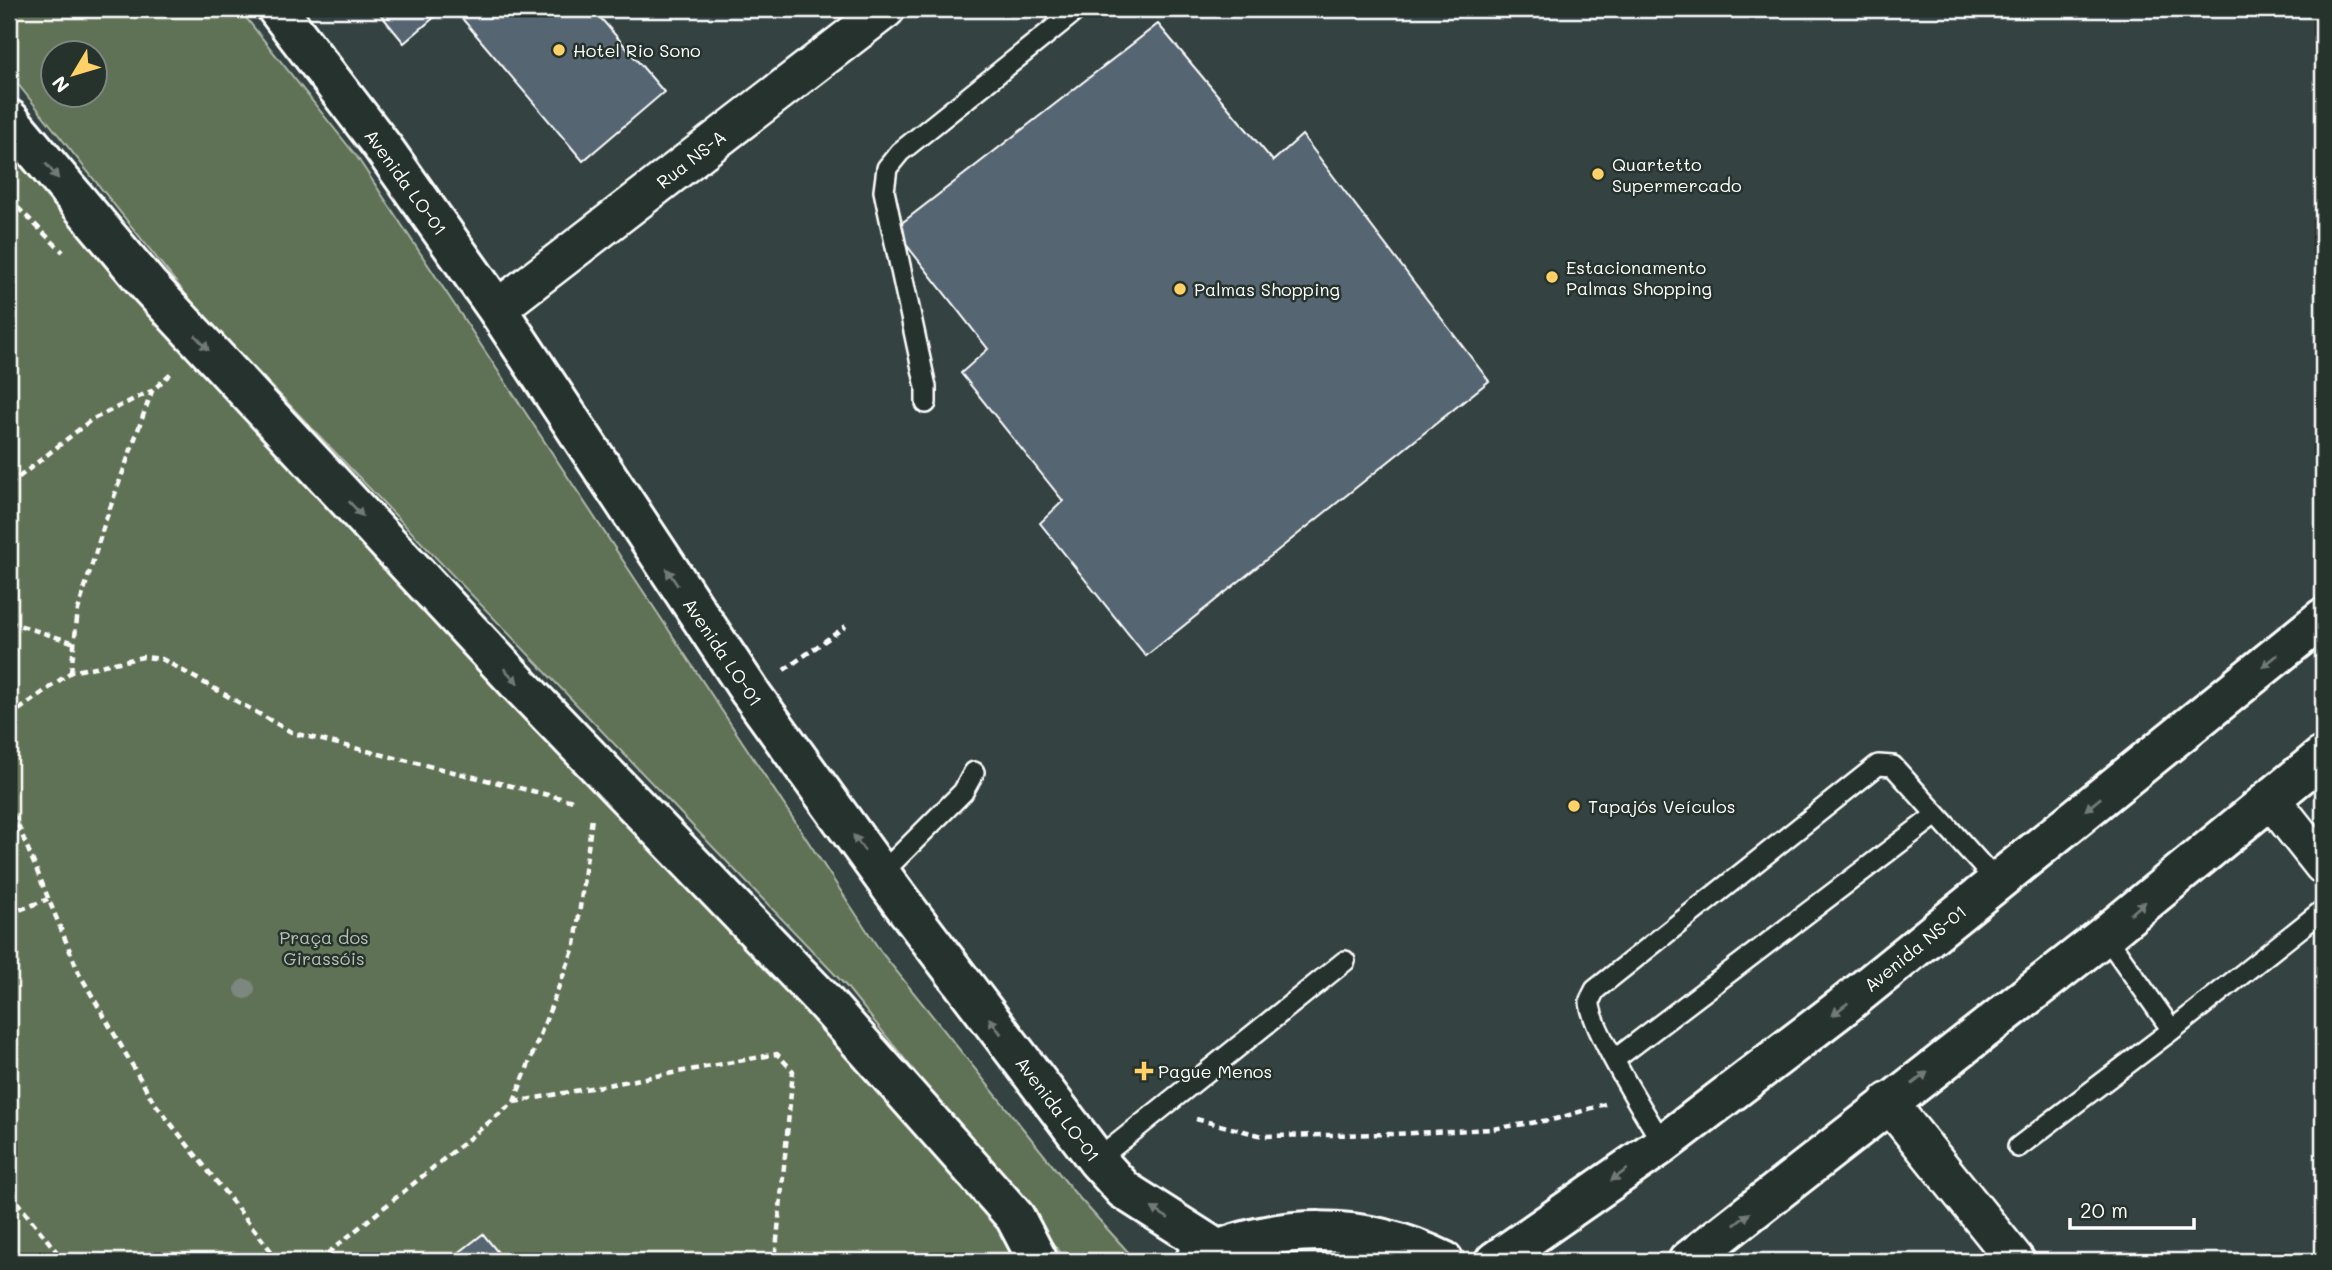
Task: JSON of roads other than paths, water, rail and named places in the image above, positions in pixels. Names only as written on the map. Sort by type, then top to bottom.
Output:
[{"type":"main road","name":"Avenida LO-01","points":[[277,9],[384,149],[497,309],[750,692],[881,874],[1097,1160],[1124,1190],[1205,1256]]},
{"type":"main road","points":[[9,118],[149,286],[518,683],[606,797],[831,1008],[1015,1217],[1038,1261]]},
{"type":"main road","name":"Avenida NS-01","points":[[1495,1261],[1663,1144],[1841,1008],[2323,618]]},
{"type":"main road","points":[[1688,1261],[2105,935],[2323,756]]},
{"type":"main road","points":[[1205,1256],[1237,1243],[1276,1234],[1328,1231],[1358,1233],[1388,1240],[1444,1261]]},
{"type":"street","name":"Rua NS-A","points":[[497,309],[886,9]]},
{"type":"street","points":[[2270,798],[2323,865]]},
{"type":"street","points":[[1888,1102],[2016,1261]]},
{"type":"lane","points":[[926,403],[926,387],[884,191],[887,168],[900,152],[1078,9]]},
{"type":"lane","points":[[1663,1144],[1614,1060],[1591,1009],[1590,999],[1595,990],[1878,765],[1893,766],[1997,882]]},
{"type":"lane","points":[[881,874],[962,792],[974,772]]},
{"type":"lane","points":[[1614,1060],[1936,816]]},
{"type":"lane","points":[[2018,1147],[2323,911]]},
{"type":"lane","points":[[2105,935],[2172,1030]]},
{"type":"lane","points":[[1097,1160],[1345,961]]},
{"type":"place","name":"Hotel Rio Sono","points":[[559,50]]},
{"type":"place","name":"Quartetto Supermercado","points":[[1598,174]]},
{"type":"place","name":"Estacionamento Palmas Shopping","points":[[1552,277]]},
{"type":"place","name":"Palmas Shopping","points":[[1180,289]]},
{"type":"place","name":"Tapajós Veículos","points":[[1574,806]]},
{"type":"place","name":"Pague Menos","points":[[1144,1071]]},
{"type":"park label","name":"Praça dos Girassóis","points":[[324,947]]}]
